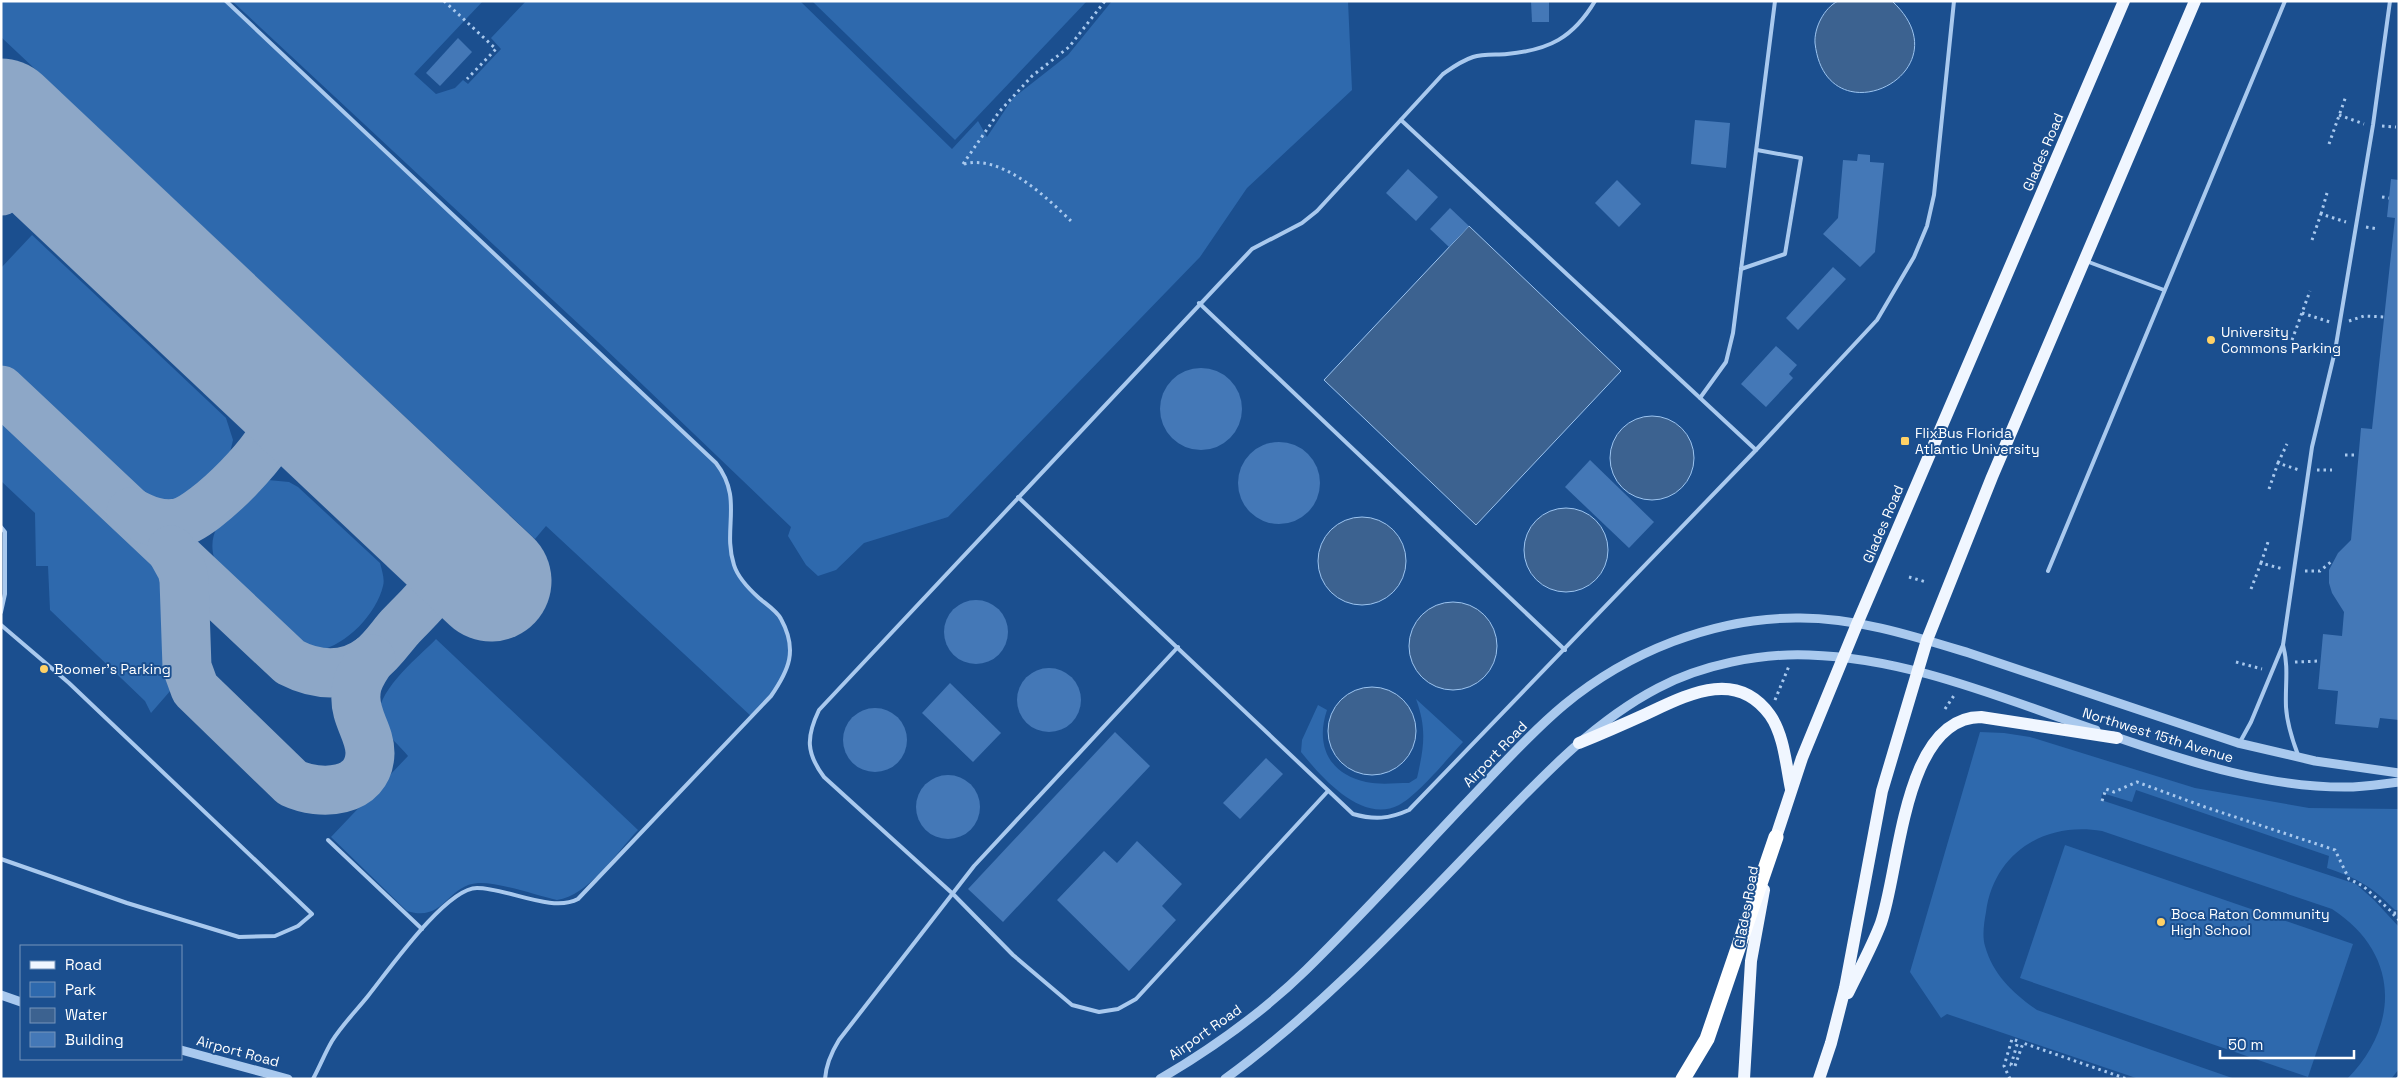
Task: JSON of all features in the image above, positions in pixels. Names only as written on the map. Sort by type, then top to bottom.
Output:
[{"type":"highway","points":[[1683,1079],[1707,1038],[1776,837]]},
{"type":"main road","name":"Glades Road","points":[[1744,1079],[1752,961],[1776,837],[1791,789],[1857,624],[2124,1]]},
{"type":"main road","points":[[1819,1079],[1839,1013],[1874,823],[1927,640],[1974,522],[2195,1]]},
{"type":"main road","points":[[1579,744],[1685,697],[1710,690],[1727,689],[1751,697],[1770,716],[1780,740],[1791,789]]},
{"type":"main road","points":[[1839,1013],[1881,923],[1910,796],[1928,754],[1945,730],[1962,719],[1982,717],[2118,738]]},
{"type":"street","name":"Airport Road","points":[[1160,1079],[1228,1037],[1280,994],[1536,731],[1564,705],[1598,681],[1638,657],[1665,645],[1733,625],[1794,618],[1857,624],[1927,640]]},
{"type":"street","name":"Northwest 15th Avenue","points":[[1927,640],[2238,744],[2298,757],[2399,773]]},
{"type":"street","points":[[1225,1079],[1299,1021],[1358,965],[1545,775],[1579,744],[1638,699],[1659,687],[1697,672],[1736,662],[1772,657],[1809,654],[1844,657],[1917,671]]},
{"type":"street","name":"Northwest 15th Avenue","points":[[1917,671],[2206,766],[2256,777],[2345,786],[2399,782]]},
{"type":"street","points":[[1,995],[20,1002]]},
{"type":"street","name":"Airport Road","points":[[182,1050],[288,1079]]},
{"type":"lane","points":[[226,1],[716,463],[730,489],[731,550],[734,566],[745,585],[780,618],[789,642],[791,659],[784,678],[771,696],[578,899],[560,904],[487,888],[467,890],[449,902],[422,928],[333,1040],[314,1079]]},
{"type":"lane","points":[[1328,791],[1136,999],[1118,1009],[1099,1012],[1072,1005],[1013,956],[953,894],[824,777],[814,764],[810,749],[810,729],[819,710],[1199,303],[1252,249],[1302,223],[1317,211],[1443,74],[1459,62],[1475,56],[1527,52],[1550,46],[1569,34],[1595,1]]},
{"type":"lane","points":[[1700,398],[1726,362],[1733,333],[1776,1]]},
{"type":"lane","points":[[1018,497],[1352,814],[1371,819],[1393,817],[1409,810],[1565,650],[1878,320],[1897,290],[1918,249],[1927,226],[1934,195],[1954,1]]},
{"type":"lane","points":[[2048,571],[2286,1]]},
{"type":"lane","points":[[2238,744],[2251,722],[2283,645],[2308,470],[2336,344],[2377,106],[2390,1]]},
{"type":"lane","points":[[1401,120],[1756,450]]},
{"type":"lane","points":[[1742,269],[1785,254],[1801,158],[1757,150]]},
{"type":"lane","points":[[2085,261],[2164,290]]},
{"type":"lane","points":[[1199,303],[1565,650]]},
{"type":"lane","points":[[1,527],[5,532],[1,612]]},
{"type":"lane","points":[[1,625],[70,683],[312,914],[298,926],[275,936],[239,936],[134,906],[1,859]]},
{"type":"lane","points":[[2283,645],[2288,663],[2286,706],[2289,732],[2298,757]]},
{"type":"lane","points":[[825,1079],[831,1053],[839,1040],[974,866],[1178,647]]},
{"type":"lane","points":[[328,840],[422,928]]},
{"type":"path","points":[[444,1],[496,49],[467,79]]},
{"type":"path","points":[[1071,221],[1033,186],[1014,175],[981,162],[963,164],[999,112],[1032,76],[1069,47],[1105,1]]},
{"type":"path","points":[[2329,144],[2346,96]]},
{"type":"path","points":[[2312,240],[2327,193]]},
{"type":"path","points":[[2382,197],[2389,198]]},
{"type":"path","points":[[2321,214],[2356,225],[2378,229]]},
{"type":"path","points":[[2292,340],[2310,291]]},
{"type":"path","points":[[2269,489],[2287,444]]},
{"type":"path","points":[[2345,454],[2358,455]]},
{"type":"path","points":[[2278,464],[2296,470],[2332,470]]},
{"type":"path","points":[[2260,563],[2268,542]]},
{"type":"path","points":[[1909,577],[1926,582]]},
{"type":"path","points":[[1774,702],[1789,666]]},
{"type":"path","points":[[1945,709],[1957,692]]},
{"type":"path","points":[[2102,800],[2106,789],[2114,792],[2137,782],[2205,807],[2335,850],[2349,879],[2363,886],[2399,920]]},
{"type":"path","points":[[2393,913],[2399,913]]},
{"type":"path","points":[[2010,1079],[2004,1066],[2012,1039],[2018,1041],[2011,1065],[2015,1066],[2022,1043],[2127,1079]]},
{"type":"green space","points":[[1,1],[226,1],[716,463],[730,490],[730,547],[736,572],[743,582],[780,620],[788,635],[790,649],[789,663],[783,676],[752,717],[546,526],[535,539],[1,37]]},
{"type":"green space","points":[[232,1],[483,1],[414,74],[436,94],[455,88],[463,80],[468,84],[501,49],[491,38],[526,1],[800,1],[952,149],[978,121],[987,137],[1013,98],[1068,55],[1112,1],[1348,1],[1352,90],[1247,188],[1200,257],[948,517],[864,543],[836,570],[818,576],[806,565],[788,536],[791,527],[598,342]]},
{"type":"green space","points":[[812,1],[1087,1],[955,140]]},
{"type":"green space","points":[[32,235],[226,418],[233,440],[228,461],[184,505],[167,509],[144,501],[1,367],[1,268]]},
{"type":"green space","points":[[1,414],[167,569],[171,690],[151,713],[145,701],[50,610],[48,566],[36,566],[35,513],[1,481]]},
{"type":"green space","points":[[268,480],[289,482],[298,487],[380,563],[384,583],[374,607],[359,627],[350,635],[329,647],[314,650],[300,647],[221,574],[216,563],[213,543],[218,525],[231,508],[260,483]]},
{"type":"green space","points":[[436,639],[638,830],[591,882],[569,897],[557,900],[507,887],[478,883],[468,885],[459,890],[438,908],[429,912],[407,911],[331,837],[408,756],[382,727],[379,716],[381,704],[396,679]]},
{"type":"green space","points":[[1416,699],[1463,742],[1415,793],[1399,805],[1385,809],[1371,808],[1357,803],[1331,785],[1301,752],[1302,740],[1318,705],[1327,710],[1323,735],[1324,746],[1334,765],[1353,778],[1366,782],[1382,784],[1409,783],[1417,778],[1423,747],[1422,720]]},
{"type":"green space","points":[[1980,732],[2030,737],[2195,788],[2309,808],[2399,809],[2399,910],[2395,910],[2364,884],[2327,868],[2329,856],[2136,790],[2132,802],[2102,793],[2101,800],[2356,884],[2374,900],[2399,927],[2399,1069],[2391,1079],[2347,1079],[2364,1058],[2377,1036],[2383,1014],[2385,991],[2381,968],[2370,947],[2354,927],[2332,909],[2102,831],[2081,829],[2061,831],[2042,837],[2026,846],[2011,858],[1999,873],[1991,891],[1985,916],[1984,942],[1993,966],[2005,983],[2037,1010],[2235,1079],[2139,1079],[1947,1014],[1941,1018],[1910,972]]},
{"type":"green space","points":[[2065,845],[2353,944],[2308,1077],[2020,978]]},
{"type":"water","points":[[1838,1],[1892,1],[1911,27],[1914,52],[1904,72],[1886,86],[1864,92],[1842,89],[1825,73],[1815,43],[1816,31],[1824,13]]},
{"type":"water","points":[[1469,226],[1621,371],[1476,525],[1324,380]]},
{"type":"water","points":[[1644,416],[1660,416],[1676,423],[1687,434],[1694,450],[1691,474],[1682,488],[1676,493],[1660,500],[1644,500],[1628,493],[1617,482],[1610,466],[1610,450],[1617,434],[1628,423]]},
{"type":"water","points":[[1558,508],[1574,508],[1590,515],[1601,526],[1608,542],[1605,566],[1596,580],[1590,585],[1574,592],[1558,592],[1542,585],[1531,574],[1524,558],[1524,542],[1531,526],[1542,515]]},
{"type":"water","points":[[1353,517],[1371,517],[1387,524],[1399,536],[1406,552],[1406,570],[1399,586],[1387,598],[1371,605],[1353,605],[1337,598],[1325,586],[1318,570],[1318,552],[1325,536],[1337,524]]},
{"type":"water","points":[[1453,602],[1470,605],[1478,609],[1490,621],[1494,629],[1497,646],[1494,663],[1490,671],[1478,683],[1470,687],[1453,690],[1436,687],[1428,683],[1416,671],[1412,663],[1409,646],[1412,629],[1416,621],[1428,609],[1436,605]]},
{"type":"water","points":[[1363,687],[1381,687],[1397,694],[1409,706],[1416,722],[1416,740],[1409,756],[1397,768],[1381,775],[1363,775],[1347,768],[1335,756],[1328,740],[1328,722],[1335,706],[1347,694]]},
{"type":"building","points":[[1531,1],[1549,1],[1549,22],[1532,22]]},
{"type":"building","points":[[458,38],[472,52],[440,86],[426,73]]},
{"type":"building","points":[[1695,120],[1730,123],[1726,168],[1691,164]]},
{"type":"building","points":[[1858,154],[1870,155],[1870,162],[1884,163],[1875,252],[1860,267],[1823,234],[1838,218],[1843,160],[1857,161]]},
{"type":"building","points":[[1408,169],[1438,197],[1416,221],[1386,193]]},
{"type":"building","points":[[2391,179],[2399,180],[2399,720],[2380,718],[2378,728],[2335,724],[2338,691],[2318,689],[2323,634],[2342,636],[2344,612],[2332,593],[2329,583],[2329,570],[2338,553],[2351,540],[2361,428],[2372,429],[2395,218],[2387,217]]},
{"type":"building","points":[[1617,180],[1641,204],[1619,227],[1595,203]]},
{"type":"building","points":[[1450,208],[1469,226],[1449,247],[1430,229]]},
{"type":"building","points":[[1833,267],[1846,279],[1798,330],[1786,318]]},
{"type":"building","points":[[1776,346],[1797,365],[1789,374],[1793,378],[1766,407],[1741,384]]},
{"type":"building","points":[[1201,368],[1217,371],[1230,380],[1239,393],[1242,409],[1239,425],[1230,438],[1217,447],[1201,450],[1185,447],[1172,438],[1163,425],[1160,409],[1163,393],[1172,380],[1185,371]]},
{"type":"building","points":[[1279,442],[1295,445],[1308,454],[1317,467],[1320,483],[1317,499],[1308,512],[1295,521],[1279,524],[1263,521],[1250,512],[1241,499],[1238,483],[1241,467],[1250,454],[1263,445]]},
{"type":"building","points":[[1590,460],[1654,522],[1629,548],[1565,487]]},
{"type":"building","points":[[970,600],[982,600],[999,609],[1006,620],[1008,632],[1006,644],[999,655],[982,664],[970,664],[958,659],[949,650],[944,638],[944,626],[949,614],[958,605]]},
{"type":"building","points":[[1043,668],[1055,668],[1072,677],[1079,688],[1081,700],[1079,712],[1072,723],[1055,732],[1043,732],[1031,727],[1022,718],[1017,706],[1017,694],[1022,682],[1031,673]]},
{"type":"building","points":[[950,683],[1001,733],[973,762],[922,713]]},
{"type":"building","points":[[869,708],[881,708],[898,717],[905,728],[907,740],[905,752],[898,763],[881,772],[869,772],[857,767],[848,758],[843,746],[843,734],[848,722],[857,713]]},
{"type":"building","points":[[1115,732],[1150,766],[1003,922],[968,889]]},
{"type":"building","points":[[1266,758],[1283,774],[1240,819],[1223,803]]},
{"type":"building","points":[[942,775],[954,775],[971,784],[978,795],[980,807],[978,819],[971,830],[954,839],[942,839],[930,834],[921,825],[916,813],[916,801],[921,789],[930,780]]},
{"type":"building","points":[[1137,841],[1182,884],[1162,906],[1176,920],[1129,971],[1057,900],[1104,851],[1117,863]]},
{"type":"taxiway","points":[[1,191],[38,154]]},
{"type":"taxiway","points":[[131,512],[153,522],[165,524],[178,523],[205,508],[238,478],[266,445],[276,430],[280,418],[279,399],[268,370]]},
{"type":"taxiway","points":[[1,390],[290,662],[300,667],[331,673],[342,672],[361,665],[383,648],[436,587],[441,565],[436,544],[411,506]]},
{"type":"taxiway","points":[[171,550],[182,570],[184,580],[187,667],[195,689],[292,783],[316,790],[341,788],[352,784],[361,777],[368,767],[370,753],[368,738],[357,710],[356,689],[361,675],[371,659]]},
{"type":"runway","points":[[1,119],[491,581]]},
{"type":"place","name":"University Commons Parking","points":[[2211,340]]},
{"type":"place","name":"FlixBus Florida Atlantic University","points":[[1905,441]]},
{"type":"place","name":"Boomer's Parking","points":[[44,669]]},
{"type":"place","name":"Boca Raton Community High School","points":[[2161,922]]}]
